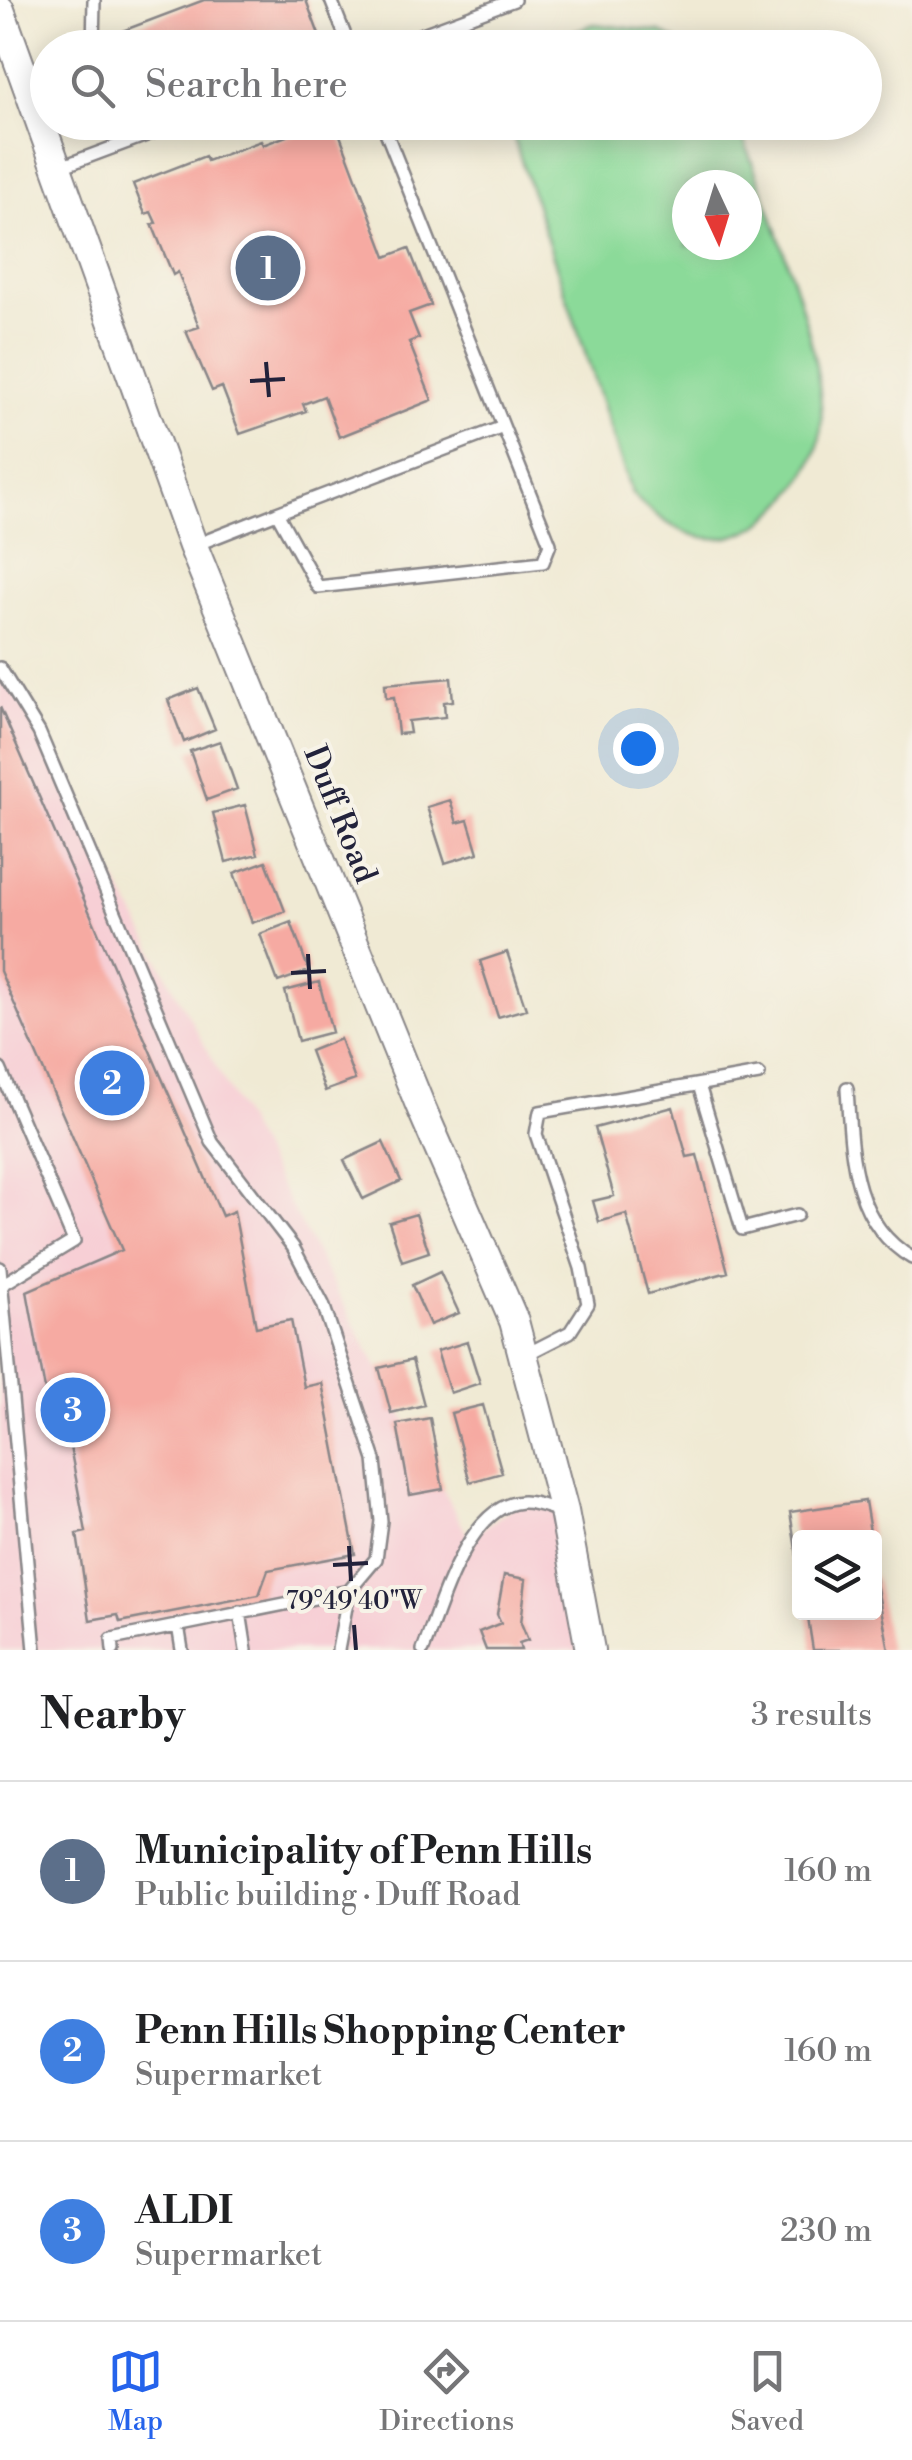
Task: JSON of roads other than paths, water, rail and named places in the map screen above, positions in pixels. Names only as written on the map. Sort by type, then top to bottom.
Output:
[{"type":"street","name":"Duff Road","points":[[0,10],[30,92]]},
{"type":"street","name":"Duff Road","points":[[48,140],[193,546],[420,1105],[514,1321],[564,1511],[590,1650]]},
{"type":"lane","points":[[93,30],[94,0]]},
{"type":"lane","points":[[331,0],[343,30]]},
{"type":"lane","points":[[433,30],[514,0]]},
{"type":"lane","points":[[58,168],[135,140]]},
{"type":"lane","points":[[278,513],[318,587],[542,562],[550,544],[389,140]]},
{"type":"lane","points":[[193,546],[503,427]]},
{"type":"lane","points":[[0,668],[39,732],[212,1142],[293,1247],[322,1304],[375,1460],[381,1521],[376,1559],[349,1591],[338,1650]]},
{"type":"lane","points":[[0,1069],[74,1240],[1,1286]]},
{"type":"lane","points":[[523,1356],[570,1332],[588,1304],[581,1268],[536,1134],[540,1112],[759,1074]]},
{"type":"lane","points":[[698,1085],[742,1229],[797,1215]]},
{"type":"lane","points":[[846,1088],[856,1183],[871,1221],[912,1258]]},
{"type":"lane","points":[[0,1268],[35,1650]]},
{"type":"lane","points":[[423,1650],[469,1539],[490,1516],[521,1502],[564,1511]]},
{"type":"lane","points":[[114,1650],[112,1639],[349,1591]]},
{"type":"lane","points":[[240,1612],[246,1650]]},
{"type":"lane","points":[[178,1625],[182,1650]]},
{"type":"place","name":"Municipality of Penn Hills","points":[[268,268]]},
{"type":"place","name":"Penn Hills Shopping Center","points":[[112,1083]]},
{"type":"place","name":"ALDI","points":[[73,1410]]}]
